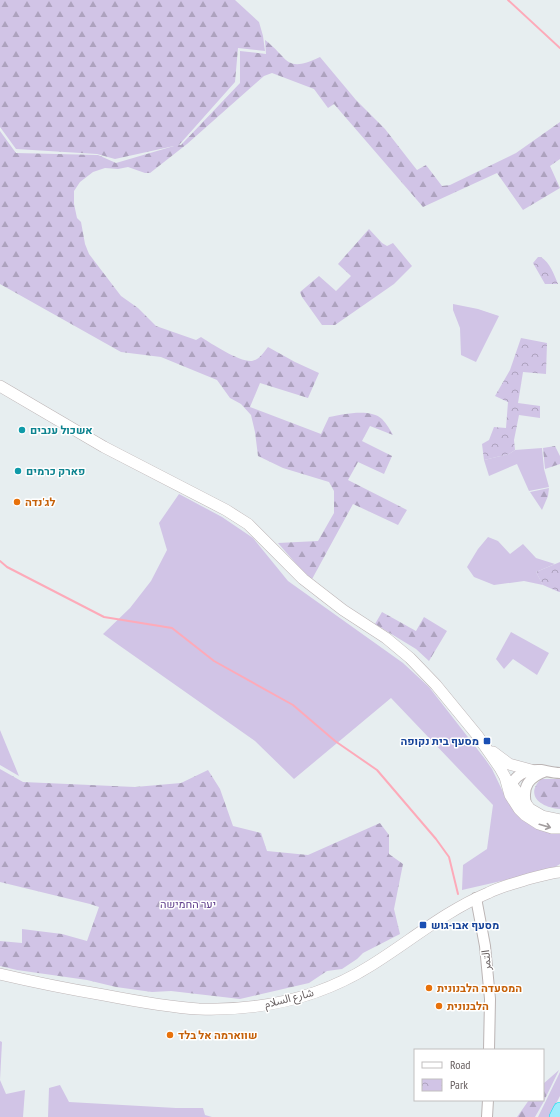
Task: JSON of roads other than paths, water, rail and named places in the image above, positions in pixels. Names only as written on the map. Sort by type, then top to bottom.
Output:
[{"type":"highway","points":[[556,1117],[560,1109]]},
{"type":"main road","points":[[0,386],[79,433],[226,510],[248,524],[303,579],[343,610],[386,638],[410,658],[445,694],[485,746],[526,804],[542,816],[560,820]]},
{"type":"main road","points":[[485,746],[509,764],[531,770]]},
{"type":"main road","points":[[508,780],[510,795],[519,809],[533,821],[546,827],[560,828]]},
{"type":"main road","name":"شارع السلام","points":[[0,974],[44,984],[176,1007],[221,1009],[269,1004],[310,994],[344,980],[370,966],[438,920],[476,898],[497,888],[557,871]]},
{"type":"street","points":[[508,780],[531,770],[560,773]]},
{"type":"street","points":[[526,804],[524,794],[528,783],[533,777],[546,771]]},
{"type":"street","name":"التمر","points":[[476,898],[485,946],[490,999],[489,1049]]},
{"type":"street","points":[[487,1117],[488,1101]]},
{"type":"waterway","points":[[508,0],[560,48]]},
{"type":"waterway","points":[[0,561],[7,567],[104,617],[172,628],[214,661],[293,705],[335,741],[377,770],[436,839],[449,857],[458,894]]},
{"type":"place","name":"אשכול ענבים","points":[[22,430]]},
{"type":"place","name":"פארק כרמים","points":[[18,471]]},
{"type":"place","name":"לג'נדה","points":[[17,502]]},
{"type":"place","name":"מסעף בית נקופה","points":[[487,741]]},
{"type":"place","name":"מסעף אבו-גוש","points":[[423,925]]},
{"type":"place","name":"המסעדה הלבנונית","points":[[429,988]]},
{"type":"place","name":"הלבנונית","points":[[439,1006]]},
{"type":"place","name":"שווארמה אל בלד","points":[[170,1035]]},
{"type":"park label","name":"יער החמישה","points":[[188,904]]}]
